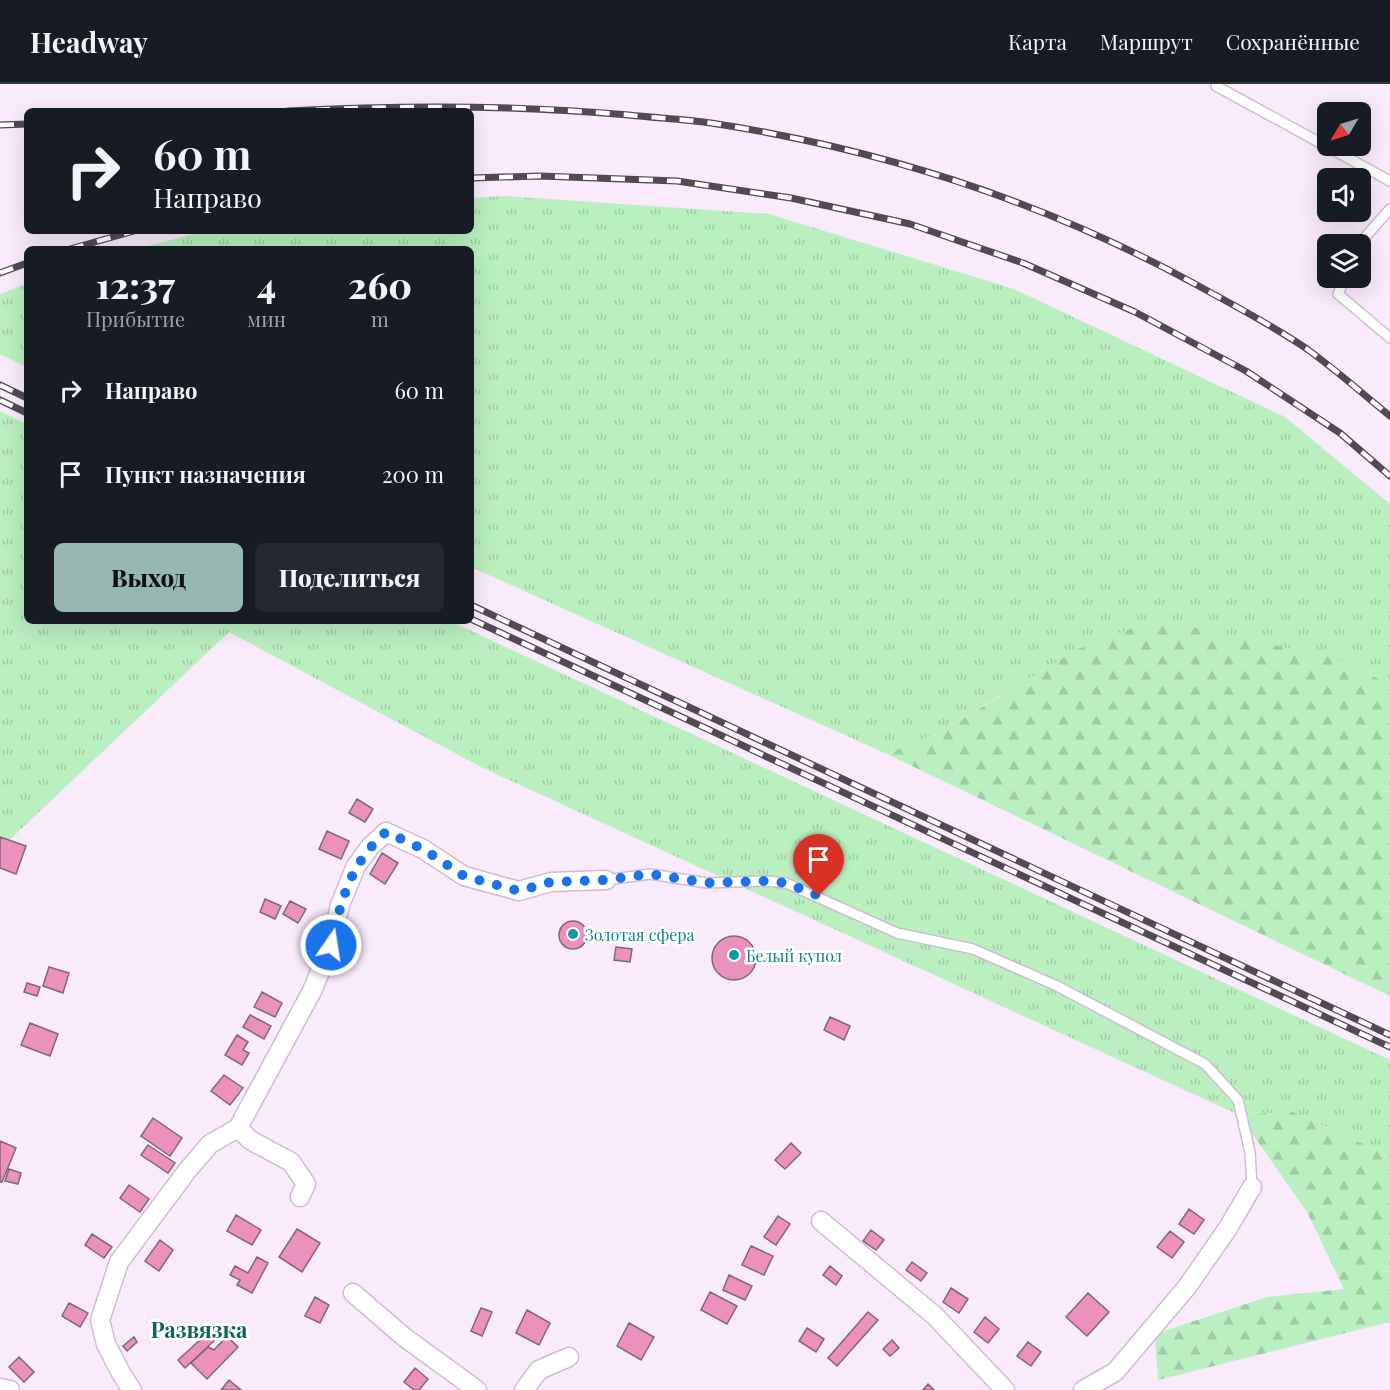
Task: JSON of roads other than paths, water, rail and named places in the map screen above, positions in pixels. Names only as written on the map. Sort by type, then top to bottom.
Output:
[{"type":"street","points":[[132,1390],[106,1344],[100,1320],[119,1262],[210,1144],[238,1128],[312,991],[331,945],[340,905],[356,866],[370,847],[386,832],[423,849],[464,876],[519,891],[551,882],[606,880]]},
{"type":"street","points":[[238,1128],[250,1140],[291,1162],[306,1184],[300,1197]]},
{"type":"street","points":[[1083,1390],[1115,1372],[1187,1287],[1228,1228],[1252,1187]]},
{"type":"street","points":[[821,1221],[935,1316],[1005,1390]]},
{"type":"street","points":[[353,1293],[467,1387]]},
{"type":"street","points":[[524,1390],[538,1370],[569,1357]]},
{"type":"street","points":[[0,1388],[10,1390]]},
{"type":"lane","points":[[1216,86],[1390,181]]},
{"type":"lane","points":[[1368,234],[1390,209]]},
{"type":"lane","points":[[1341,288],[1338,294],[1390,338]]},
{"type":"lane","points":[[606,880],[650,874],[707,883],[766,881],[786,883],[897,933],[973,949],[1057,986],[1205,1064],[1238,1100],[1250,1152],[1252,1187]]},
{"type":"railway","points":[[373,108],[544,109],[701,122],[774,134],[837,148],[960,182],[1080,228],[1238,307],[1307,349],[1390,416]]},
{"type":"railway","points":[[0,125],[24,124]]},
{"type":"railway","points":[[474,178],[540,176],[677,181],[791,198],[910,224],[1023,263],[1135,312],[1246,371],[1340,433],[1390,476]]},
{"type":"railway","points":[[81,246],[123,234]]},
{"type":"railway","points":[[0,273],[24,264]]},
{"type":"railway","points":[[0,385],[24,397]]},
{"type":"railway","points":[[0,400],[24,412]]},
{"type":"railway","points":[[474,606],[1390,1035]]},
{"type":"railway","points":[[474,620],[1390,1047]]},
{"type":"place","name":"Золотая сфера","points":[[573,934]]},
{"type":"place","name":"Белый купол","points":[[734,955]]},
{"type":"district","name":"Развязка","points":[[199,1329]]}]
